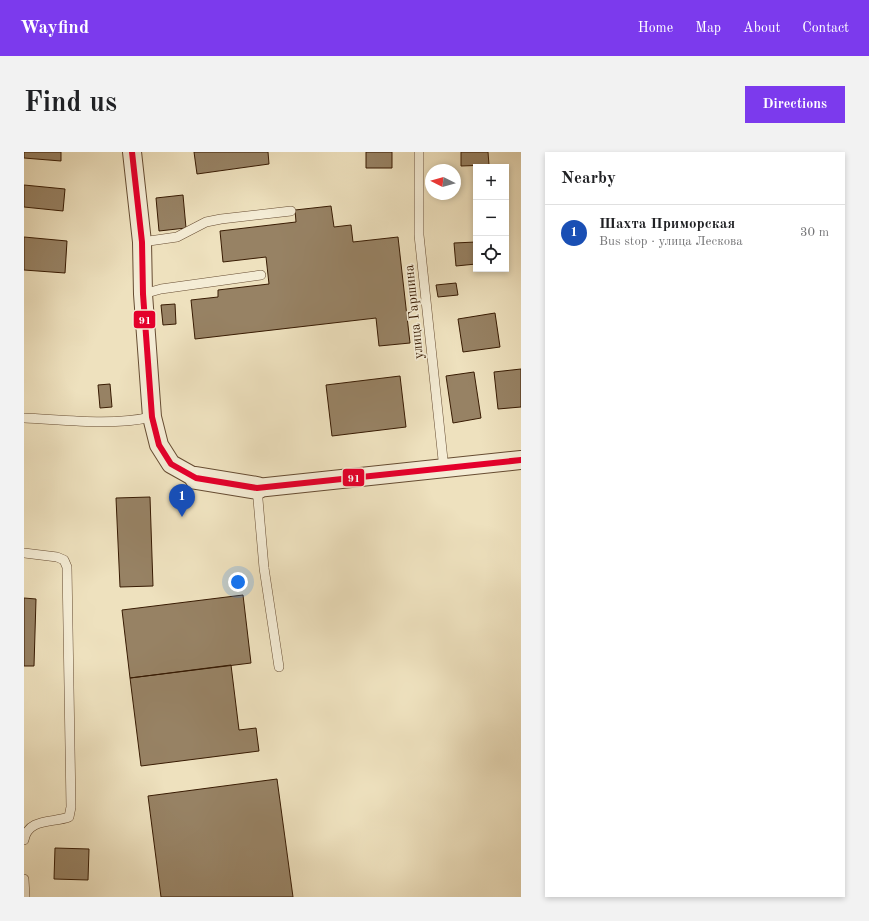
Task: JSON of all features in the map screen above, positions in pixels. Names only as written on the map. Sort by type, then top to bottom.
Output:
[{"type":"street","points":[[132,152],[142,242],[143,294],[152,417],[159,445],[171,464],[196,478],[257,488],[521,460]]},
{"type":"lane","name":"улица Гаршина","points":[[419,152],[419,235],[444,469]]},
{"type":"lane","points":[[142,242],[177,237],[206,222],[291,211]]},
{"type":"lane","points":[[143,294],[161,289],[261,275]]},
{"type":"lane","points":[[24,418],[113,422],[140,420],[152,417]]},
{"type":"lane","points":[[257,488],[264,568],[279,668]]},
{"type":"lane","points":[[24,553],[57,556],[64,560],[67,567],[71,807],[69,817],[61,820],[37,823],[25,833],[24,840]]},
{"type":"lane","points":[[24,880],[25,897]]},
{"type":"building","points":[[24,152],[61,152],[61,161],[24,158]]},
{"type":"building","points":[[194,152],[268,152],[269,164],[197,174]]},
{"type":"building","points":[[366,152],[392,152],[392,168],[366,168]]},
{"type":"building","points":[[461,152],[488,152],[489,164],[461,166]]},
{"type":"building","points":[[24,185],[65,189],[63,211],[24,207]]},
{"type":"building","points":[[183,195],[186,228],[159,231],[156,198]]},
{"type":"building","points":[[331,206],[334,227],[351,225],[353,242],[398,237],[410,343],[379,346],[376,318],[195,339],[191,300],[218,297],[218,290],[269,284],[266,257],[223,262],[220,231],[296,222],[295,210]]},
{"type":"building","points":[[24,237],[67,241],[65,273],[24,270]]},
{"type":"building","points":[[473,242],[473,264],[456,266],[454,243]]},
{"type":"building","points":[[456,283],[458,295],[438,297],[436,285]]},
{"type":"building","points":[[175,304],[176,324],[163,325],[161,305]]},
{"type":"building","points":[[495,313],[500,347],[463,352],[458,319]]},
{"type":"building","points":[[521,369],[521,407],[498,409],[494,372]]},
{"type":"building","points":[[474,372],[481,418],[453,423],[446,376]]},
{"type":"building","points":[[400,376],[406,427],[332,436],[326,385]]},
{"type":"building","points":[[110,384],[112,407],[100,408],[98,385]]},
{"type":"building","points":[[150,497],[153,586],[120,587],[116,498]]},
{"type":"building","points":[[243,595],[251,663],[130,678],[122,610]]},
{"type":"building","points":[[24,598],[36,599],[34,666],[24,666]]},
{"type":"building","points":[[231,665],[239,730],[256,728],[259,751],[141,766],[130,678]]},
{"type":"building","points":[[277,779],[293,897],[161,897],[148,796]]},
{"type":"building","points":[[55,848],[89,849],[88,880],[54,879]]},
{"type":"transit line","name":"91","points":[[132,152],[142,242],[143,294],[152,417],[159,445],[171,464],[196,478],[257,488],[521,460]]},
{"type":"place","name":"Шахта Приморская","points":[[182,517]]}]
